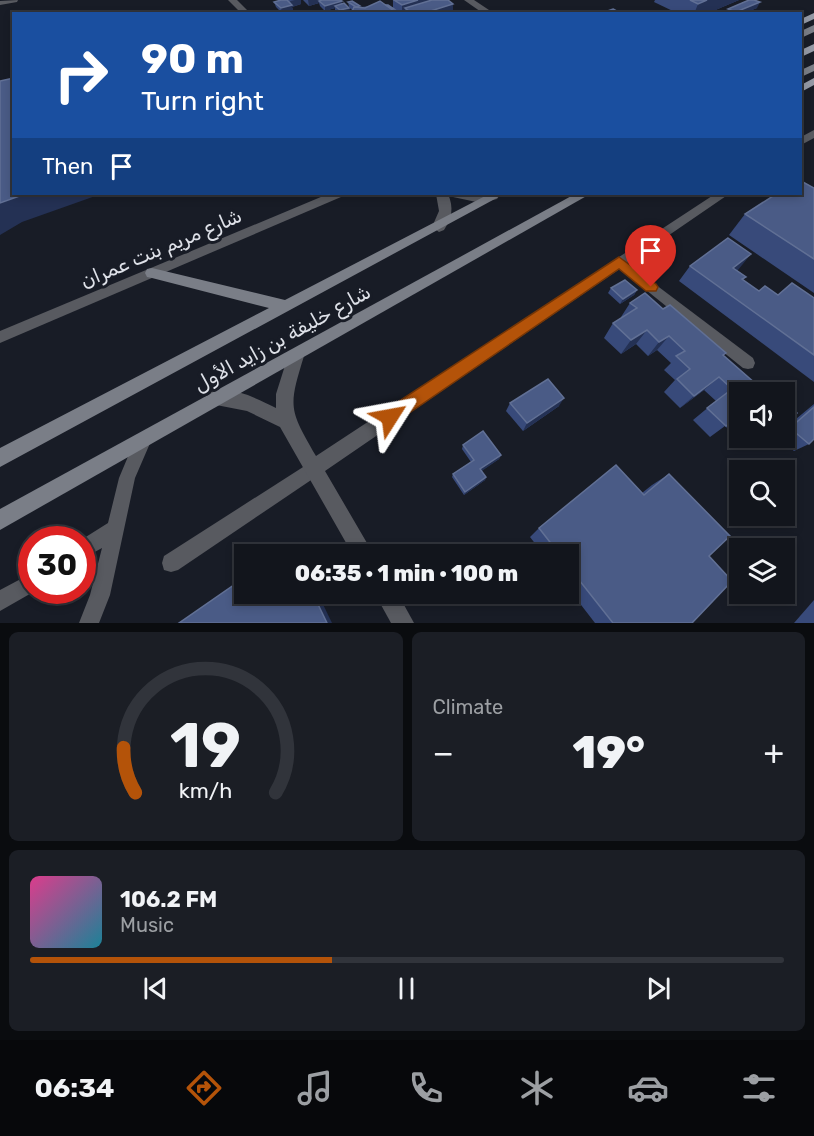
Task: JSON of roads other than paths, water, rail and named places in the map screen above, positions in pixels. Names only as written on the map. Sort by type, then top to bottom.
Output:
[{"type":"main road","name":"شارع خليفة بن زايد الأول","points":[[0,458],[496,195]]},
{"type":"main road","name":"شارع خليفة بن زايد الأول","points":[[0,520],[582,195]]},
{"type":"main road","points":[[152,273],[285,306]]},
{"type":"street","points":[[0,3],[14,0]]},
{"type":"street","points":[[232,0],[245,12]]},
{"type":"street","points":[[468,0],[488,12]]},
{"type":"street","points":[[438,226],[445,218],[446,207],[442,195]]},
{"type":"street","points":[[462,195],[481,199],[496,195]]},
{"type":"street","points":[[314,468],[721,195]]},
{"type":"street","points":[[296,356],[284,394],[286,421],[358,544]]},
{"type":"street","points":[[217,398],[249,403],[286,421]]},
{"type":"street","points":[[392,604],[403,623]]},
{"type":"lane","name":"شارع مريم بنت عمران","points":[[0,336],[335,195]]},
{"type":"lane","points":[[619,262],[748,363]]},
{"type":"lane","points":[[89,623],[100,595],[127,478],[142,441]]},
{"type":"lane","points":[[171,563],[314,468]]},
{"type":"lane","points":[[96,541],[116,528]]},
{"type":"lane","points":[[0,601],[18,590]]}]
